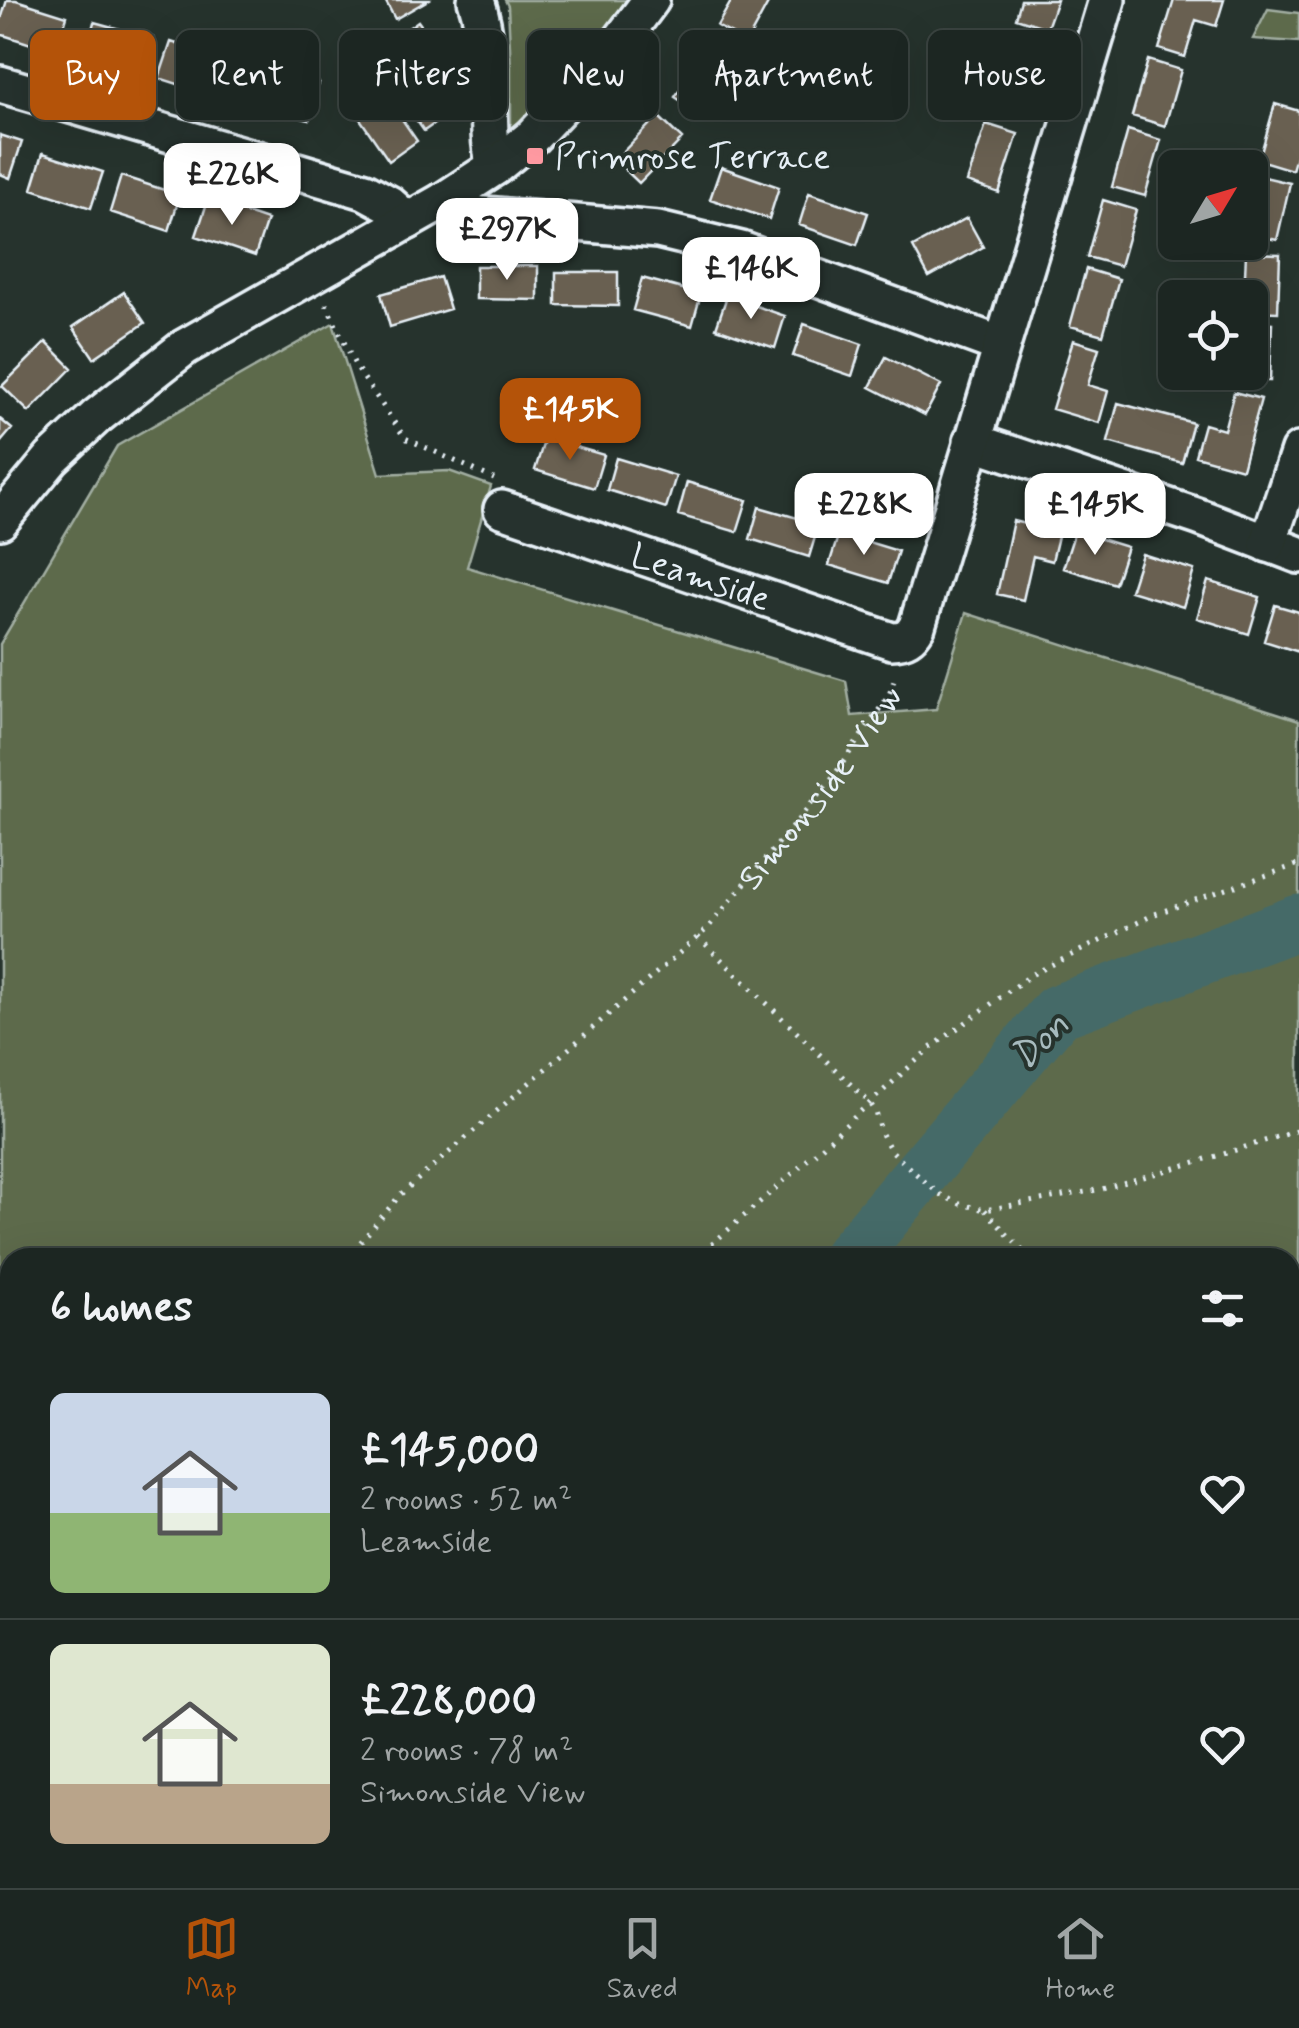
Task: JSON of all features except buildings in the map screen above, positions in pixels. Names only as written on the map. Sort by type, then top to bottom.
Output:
[{"type":"street","points":[[476,0],[484,26],[489,147],[496,167]]},
{"type":"street","points":[[0,521],[52,458],[144,377],[185,348],[443,202],[496,167],[532,136],[610,55],[652,0]]},
{"type":"street","name":"Simonside View","points":[[898,641],[912,636],[917,626],[1107,0]]},
{"type":"street","points":[[0,84],[365,191],[408,221]]},
{"type":"street","points":[[443,202],[461,213],[658,230],[702,239],[758,255],[1001,345]]},
{"type":"street","points":[[972,442],[1199,517],[1284,550],[1299,452]]},
{"type":"street","name":"Leamside","points":[[501,496],[898,641]]},
{"type":"path","points":[[312,275],[356,367],[406,438],[501,496]]},
{"type":"path","name":"Simonside View","points":[[355,1248],[401,1194],[698,937],[831,780],[889,695],[896,674],[898,641]]},
{"type":"path","points":[[707,1248],[929,1049],[1031,975],[1155,914],[1299,864]]},
{"type":"path","points":[[698,937],[870,1103],[890,1149],[939,1194],[960,1204],[984,1210],[1102,1189],[1299,1130]]},
{"type":"path","points":[[984,1210],[1020,1248]]},
{"type":"green space","points":[[505,0],[629,0],[605,30],[527,30],[527,114],[511,130],[511,67]]},
{"type":"green space","points":[[1268,9],[1299,13],[1299,42],[1253,39]]},
{"type":"green space","points":[[333,323],[380,474],[449,471],[491,486],[467,567],[846,681],[852,716],[936,709],[966,613],[1299,720],[1299,1248],[0,1248],[0,644],[117,446]]},
{"type":"waterway","name":"Don","points":[[857,1248],[1057,1012],[1299,922]]},
{"type":"place","name":"Primrose Terrace","points":[[535,156]]}]
